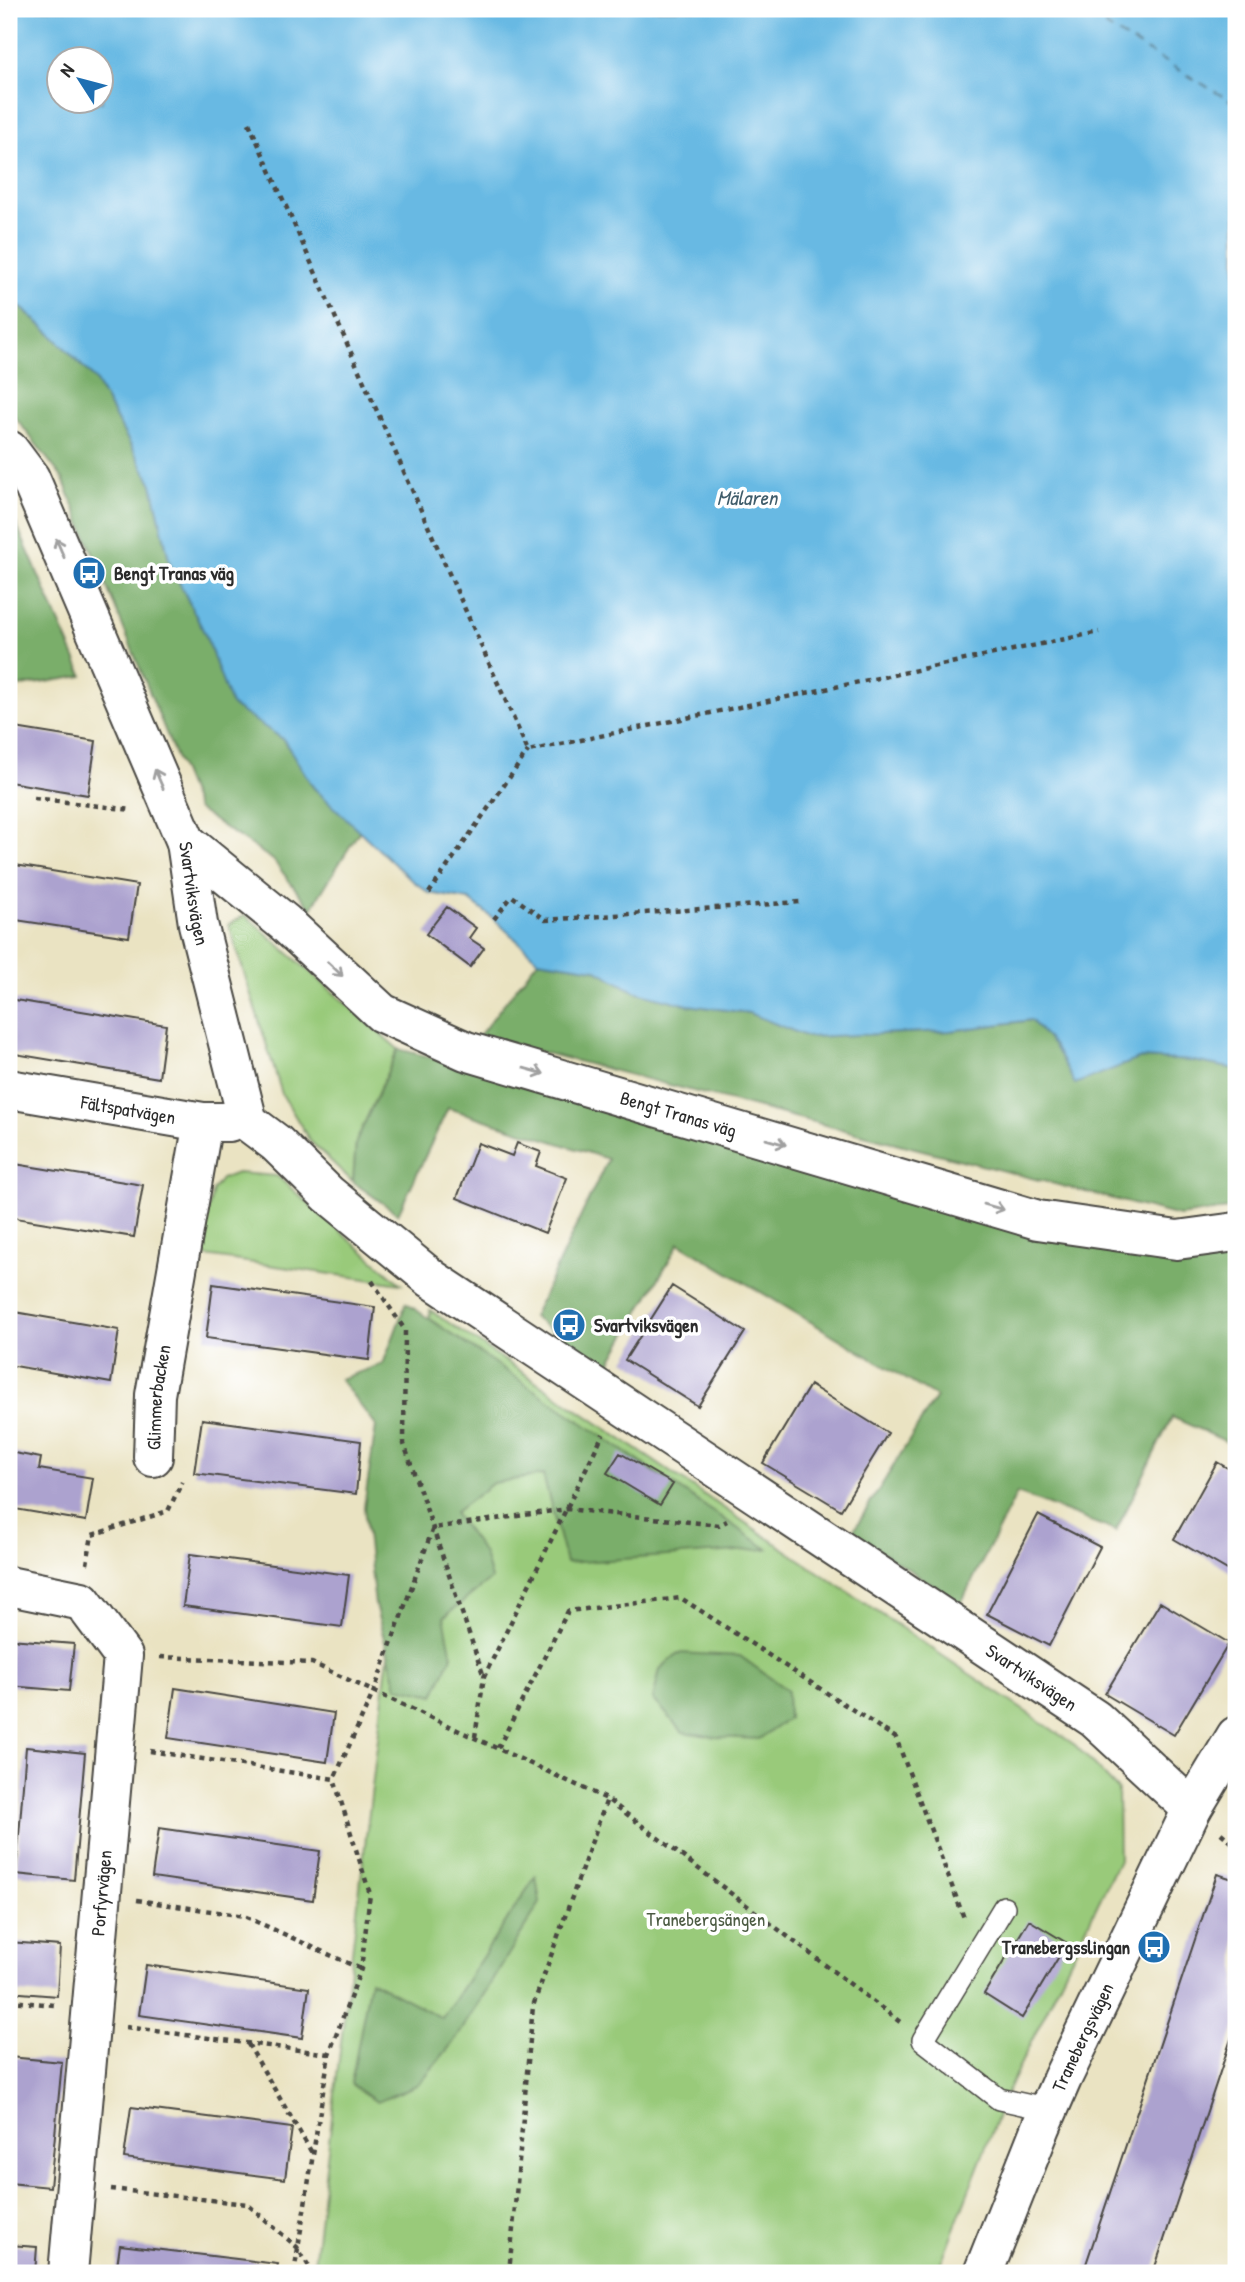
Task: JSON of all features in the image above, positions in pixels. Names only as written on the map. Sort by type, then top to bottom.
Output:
[{"type":"street","name":"Svartviksvägen","points":[[9,450],[30,478],[186,842],[198,924],[248,1122],[276,1143],[328,1194],[432,1279],[1095,1719],[1192,1810]]},
{"type":"street","name":"Bengt Tranas väg","points":[[186,842],[285,923],[382,1013],[466,1051],[1038,1220],[1177,1240],[1236,1232]]},
{"type":"street","name":"Fältspatvägen","points":[[9,1089],[204,1122],[248,1122]]},
{"type":"street","name":"Glimmerbacken","points":[[153,1457],[155,1395],[204,1122]]},
{"type":"street","points":[[9,1586],[82,1601],[123,1656]]},
{"type":"street","name":"Porfyrvägen","points":[[68,2273],[123,1656]]},
{"type":"street","name":"Tranebergsvägen","points":[[983,2273],[1049,2110],[1192,1810],[1236,1736]]},
{"type":"lane","points":[[1004,1907],[923,2040],[999,2099],[1049,2110]]},
{"type":"path","points":[[249,123],[528,751]]},
{"type":"path","points":[[429,893],[528,751],[1099,632]]},
{"type":"path","points":[[34,798],[150,812],[170,805]]},
{"type":"path","points":[[494,919],[512,896],[545,920],[800,902]]},
{"type":"path","points":[[366,1272],[405,1330],[404,1444],[484,1677]]},
{"type":"path","points":[[475,1737],[484,1677],[619,1403]]},
{"type":"path","name":"Glimmerbacken","points":[[82,1601],[92,1535],[168,1511],[183,1481],[153,1457]]},
{"type":"path","points":[[433,1528],[567,1509],[719,1525],[765,1500]]},
{"type":"path","points":[[294,2273],[329,2054],[361,1969],[370,1894],[334,1779],[374,1691],[433,1528]]},
{"type":"path","points":[[498,1748],[568,1611],[681,1598],[896,1738],[977,1951]]},
{"type":"path","points":[[123,1656],[312,1663],[607,1798],[923,2040]]},
{"type":"path","points":[[115,1746],[334,1779]]},
{"type":"path","points":[[509,2273],[533,2006],[607,1798]]},
{"type":"path","points":[[101,1894],[244,1916],[361,1969]]},
{"type":"path","points":[[9,2001],[247,2043],[329,2054]]},
{"type":"path","points":[[247,2043],[312,2153]]},
{"type":"path","points":[[75,2185],[247,2204],[297,2247],[313,2273]]},
{"type":"green space","points":[[9,297],[50,333],[94,378],[152,484],[170,564],[205,634],[231,704],[283,739],[314,788],[360,830],[311,909],[273,860],[197,809],[63,479],[9,409]]},
{"type":"green space","points":[[9,508],[83,676],[9,688]]},
{"type":"green space","points":[[245,915],[398,1049],[356,1142],[353,1182],[310,1141],[282,1094],[229,925]]},
{"type":"green space","points":[[538,960],[595,969],[634,991],[688,1005],[749,1013],[808,1037],[950,1031],[1032,1020],[1054,1046],[1075,1083],[1141,1058],[1193,1061],[1236,1069],[1236,1208],[1179,1216],[479,1036]]},
{"type":"green space","points":[[398,1049],[457,1064],[1030,1235],[1181,1260],[1236,1254],[1236,1446],[1172,1417],[1116,1531],[1017,1493],[961,1603],[852,1533],[936,1397],[679,1243],[606,1370],[533,1317],[608,1159],[448,1108],[398,1214],[353,1182],[356,1142]]},
{"type":"green space","points":[[237,1173],[277,1176],[401,1284],[198,1255],[213,1190],[221,1179]]},
{"type":"green space","points":[[406,1303],[768,1549],[566,1563],[543,1475],[493,1483],[454,1513],[484,1554],[491,1579],[444,1617],[452,1656],[434,1695],[397,1687],[375,1605],[364,1507],[376,1426],[340,1379],[383,1364]]},
{"type":"green space","name":"Tranebergsängen","points":[[430,1310],[1075,1745],[1118,1790],[1119,1860],[1007,2092],[937,2273],[313,2273]]},
{"type":"green space","points":[[678,1653],[740,1656],[787,1690],[788,1719],[759,1739],[683,1732],[653,1699],[660,1669]]},
{"type":"green space","points":[[536,1876],[540,1903],[457,2038],[419,2084],[377,2102],[351,2084],[370,1980],[442,2018]]},
{"type":"water","name":"Mälaren","points":[[9,9],[1236,9],[1236,1069],[1193,1061],[1141,1058],[1075,1084],[1054,1046],[1031,1020],[950,1031],[808,1037],[749,1013],[688,1005],[634,991],[595,969],[538,960],[469,900],[429,893],[409,878],[314,788],[283,739],[231,705],[205,634],[170,564],[152,484],[94,378],[50,333],[9,297]]},
{"type":"building","points":[[9,727],[96,741],[88,795],[9,782]]},
{"type":"building","points":[[9,864],[137,885],[129,937],[9,919]]},
{"type":"building","points":[[447,907],[476,928],[469,938],[484,948],[470,967],[426,934]]},
{"type":"building","points":[[9,999],[166,1025],[159,1078],[9,1053]]},
{"type":"building","points":[[478,1143],[512,1156],[517,1143],[541,1152],[536,1166],[567,1178],[545,1233],[457,1198]]},
{"type":"building","points":[[9,1163],[143,1185],[134,1237],[9,1217]]},
{"type":"building","points":[[213,1284],[375,1307],[369,1360],[206,1338]]},
{"type":"building","points":[[672,1286],[745,1332],[698,1406],[625,1360]]},
{"type":"building","points":[[9,1311],[119,1330],[111,1383],[9,1365]]},
{"type":"building","points":[[810,1385],[888,1433],[841,1510],[763,1463]]},
{"type":"building","points":[[202,1419],[361,1441],[356,1494],[194,1473]]},
{"type":"building","points":[[9,1452],[41,1458],[39,1469],[93,1478],[86,1521],[9,1508]]},
{"type":"building","points":[[620,1453],[673,1484],[660,1505],[607,1473]]},
{"type":"building","points":[[1217,1462],[1236,1473],[1236,1575],[1174,1539]]},
{"type":"building","points":[[1038,1515],[1100,1547],[1049,1646],[987,1614]]},
{"type":"building","points":[[190,1554],[349,1575],[342,1627],[183,1606]]},
{"type":"building","points":[[1160,1602],[1229,1643],[1174,1735],[1105,1694]]},
{"type":"building","points":[[9,1639],[74,1644],[69,1691],[9,1686]]},
{"type":"building","points":[[175,1688],[334,1713],[327,1762],[168,1738]]},
{"type":"building","points":[[26,1747],[85,1753],[74,1880],[16,1874]]},
{"type":"building","points":[[159,1828],[320,1851],[313,1900],[152,1877]]},
{"type":"building","points":[[1217,1874],[1236,1880],[1236,2024],[1153,2273],[1083,2273]]},
{"type":"building","points":[[1029,1920],[1067,1943],[1022,2018],[984,1994]]},
{"type":"building","points":[[9,1942],[60,1946],[57,1996],[9,1992]]},
{"type":"building","points":[[146,1965],[309,1988],[302,2038],[139,2015]]},
{"type":"building","points":[[9,2057],[62,2062],[50,2187],[9,2183]]},
{"type":"building","points":[[131,2107],[292,2128],[285,2179],[124,2158]]},
{"type":"building","points":[[9,2245],[37,2247],[35,2273],[9,2273]]},
{"type":"building","points":[[120,2245],[278,2264],[276,2273],[116,2273]]},
{"type":"ferry route","points":[[1077,9],[1236,104]]},
{"type":"place","name":"Bengt Tranas väg","points":[[89,573]]},
{"type":"place","name":"Svartviksvägen","points":[[569,1325]]},
{"type":"place","name":"Tranebergsslingan","points":[[1154,1947]]}]
